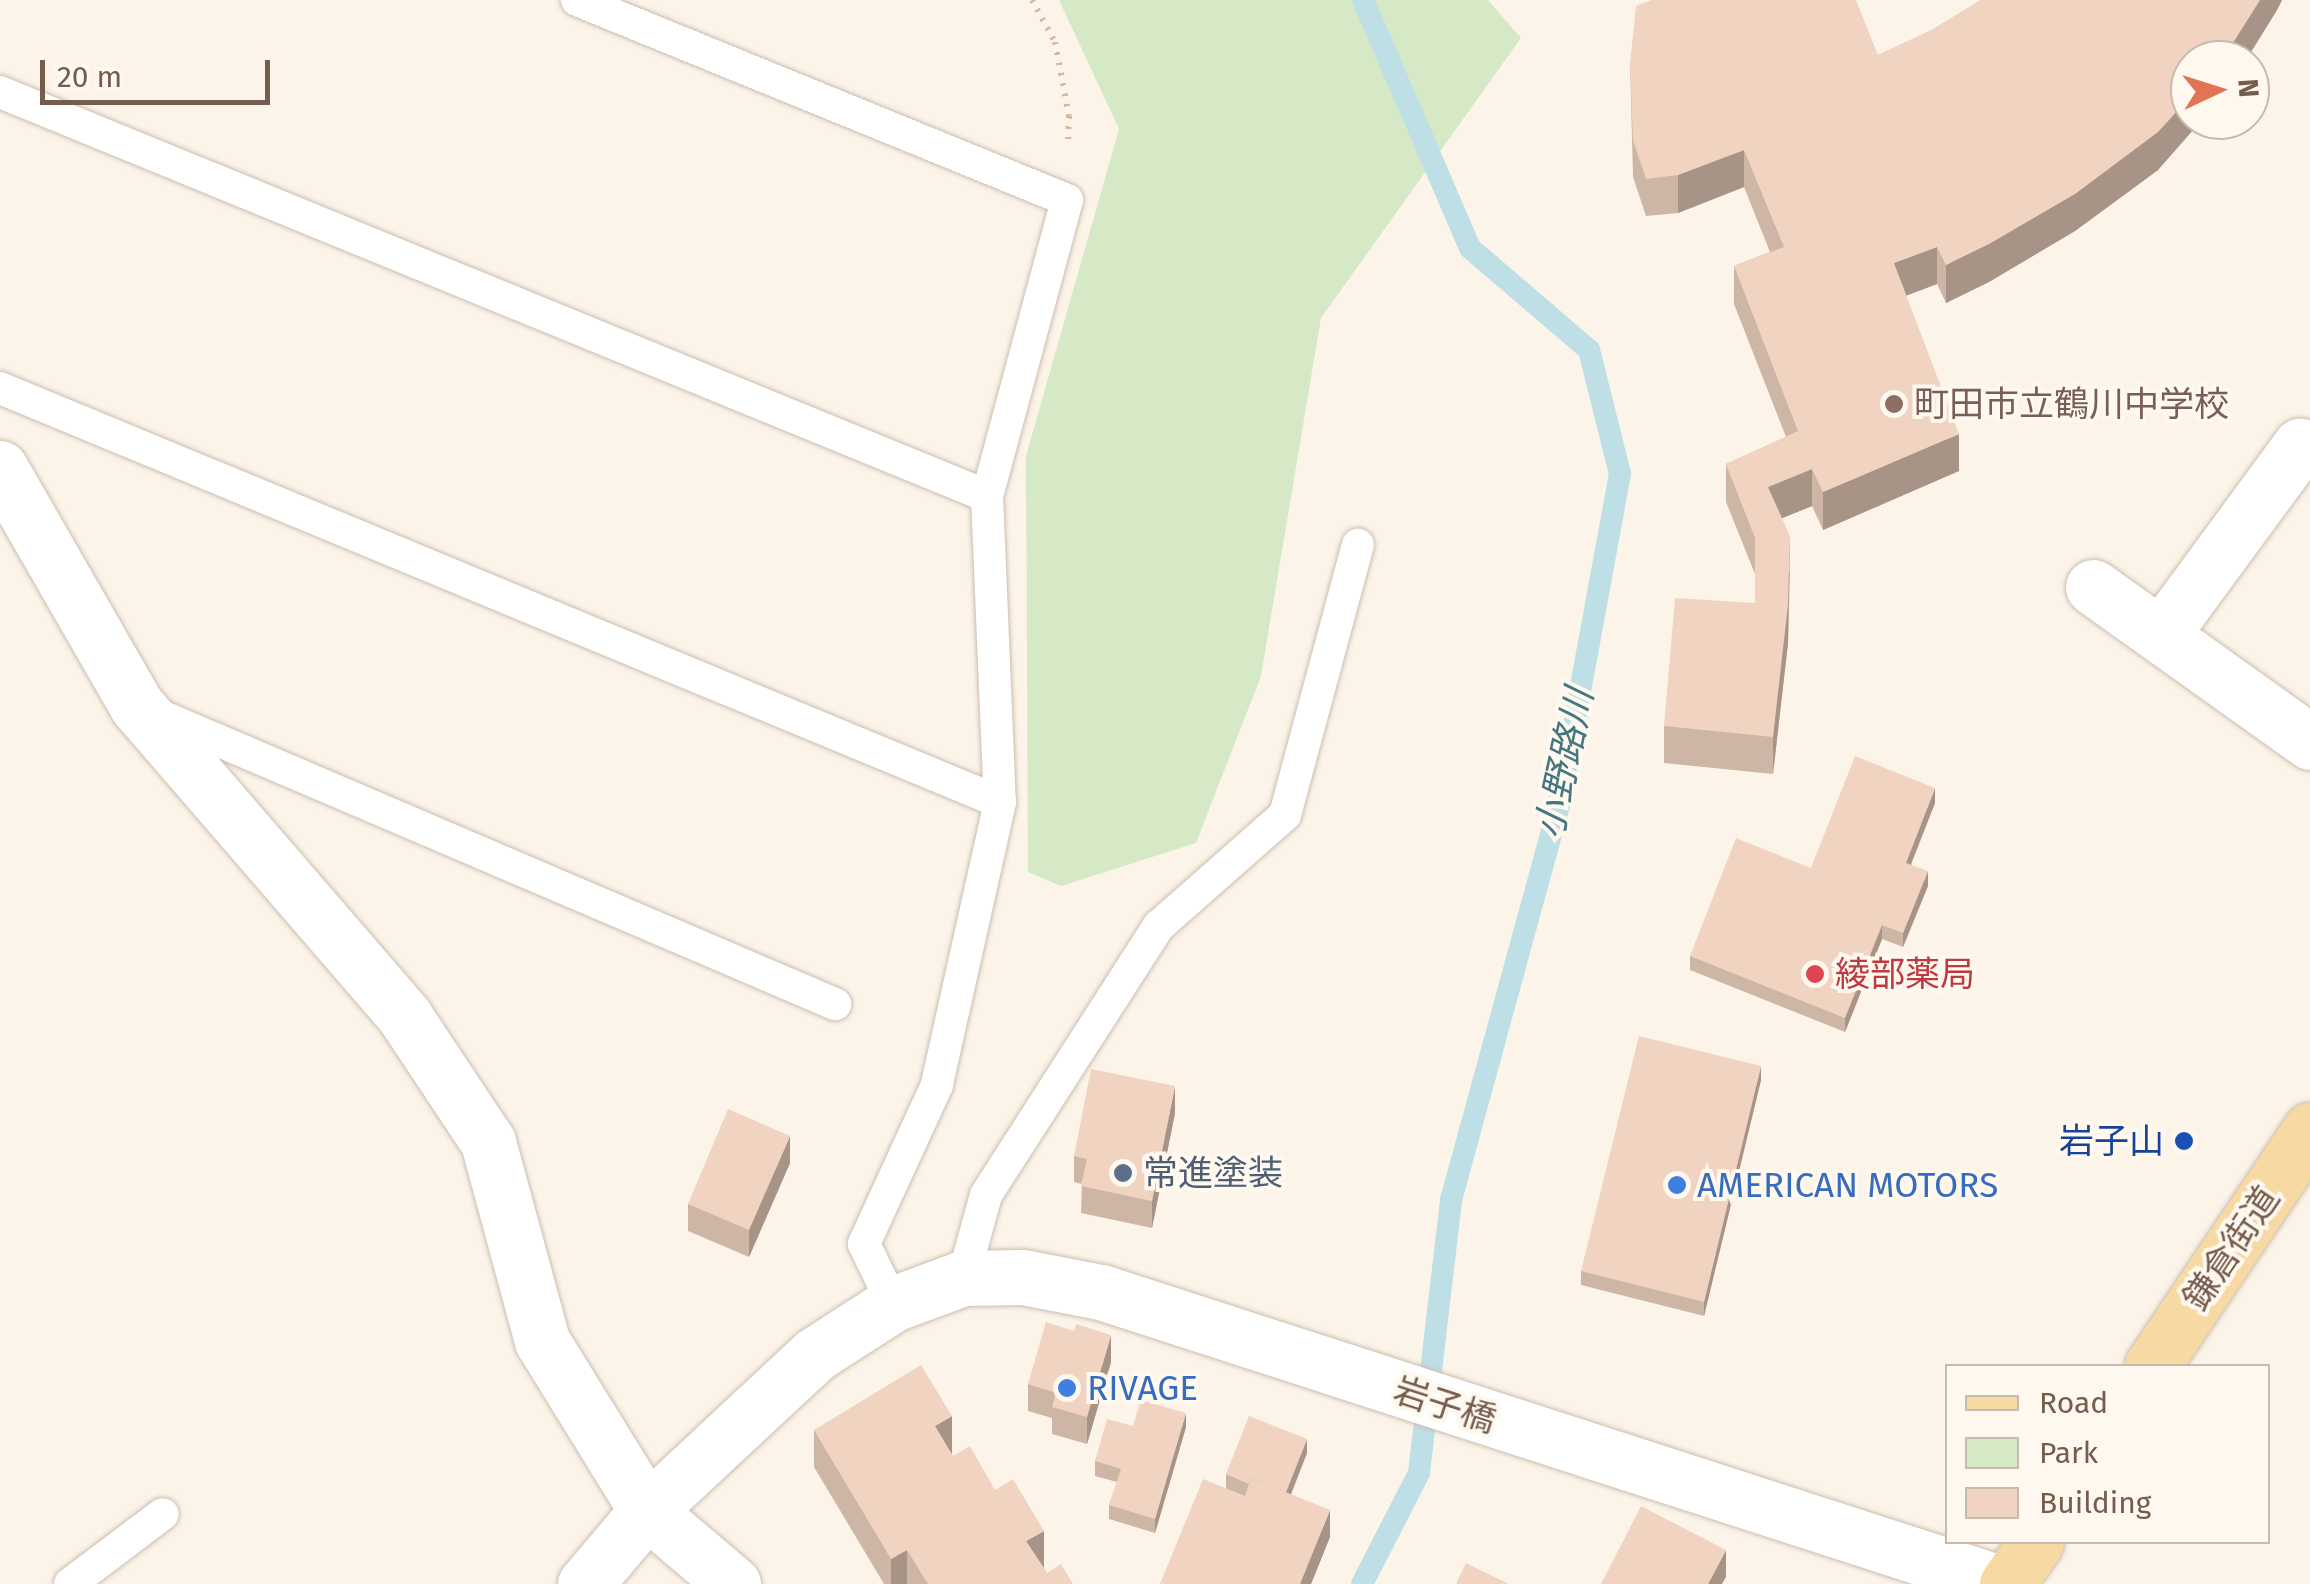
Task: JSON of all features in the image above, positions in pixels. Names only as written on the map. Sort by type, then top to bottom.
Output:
[{"type":"main road","name":"鎌倉街道","points":[[2153,1364],[2310,1130]]},
{"type":"main road","points":[[2005,1584],[2035,1544]]},
{"type":"street","points":[[2161,635],[2300,446]]},
{"type":"street","points":[[0,468],[137,706],[405,1017],[488,1142],[542,1341],[647,1511],[733,1584]]},
{"type":"street","points":[[2092,587],[2310,742]]},
{"type":"street","name":"岩子橋","points":[[585,1584],[647,1511],[814,1355],[893,1304],[963,1278],[1023,1277],[1101,1292],[2005,1584]]},
{"type":"lane","points":[[577,0],[1067,200],[986,496],[1000,802],[937,1086],[864,1244],[893,1304]]},
{"type":"lane","points":[[0,92],[986,496]]},
{"type":"lane","points":[[0,388],[1000,802]]},
{"type":"lane","points":[[963,1278],[986,1195],[1158,926],[1285,815],[1358,545]]},
{"type":"lane","points":[[137,706],[835,1004]]},
{"type":"lane","points":[[70,1584],[162,1514]]},
{"type":"path","points":[[1032,0],[1054,42],[1069,116],[1067,200]]},
{"type":"green space","points":[[1059,0],[1488,0],[1521,38],[1321,318],[1261,676],[1196,843],[1061,886],[1028,872],[1026,456],[1119,129]]},
{"type":"building","points":[[1651,0],[1856,0],[1878,55],[1932,30],[1981,0],[2260,0],[2235,40],[2170,40],[2170,119],[2075,194],[1946,265],[1937,247],[1894,263],[1959,434],[1823,492],[1812,469],[1768,487],[1790,536],[1788,605],[1773,737],[1664,726],[1675,598],[1755,603],[1755,538],[1726,464],[1798,431],[1734,266],[1784,247],[1744,150],[1678,175],[1646,179],[1633,140],[1630,64],[1636,6]]},
{"type":"building","points":[[1855,756],[1935,788],[1906,863],[1928,871],[1903,933],[1882,925],[1845,1018],[1690,956],[1736,838],[1811,868]]},
{"type":"building","points":[[1639,1036],[1761,1066],[1704,1302],[1581,1271]]},
{"type":"building","points":[[1091,1069],[1175,1086],[1152,1201],[1081,1186],[1087,1159],[1074,1156]]},
{"type":"building","points":[[728,1109],[790,1136],[749,1230],[688,1204]]},
{"type":"building","points":[[1046,1322],[1074,1331],[1076,1324],[1111,1335],[1087,1417],[1052,1407],[1056,1393],[1028,1384]]},
{"type":"building","points":[[921,1365],[952,1416],[935,1426],[953,1456],[970,1446],[995,1490],[1013,1479],[1044,1531],[1026,1541],[1047,1573],[1061,1564],[1073,1584],[928,1584],[907,1550],[891,1559],[814,1430]]},
{"type":"building","points":[[1141,1400],[1186,1413],[1155,1519],[1109,1505],[1121,1469],[1095,1461],[1107,1419],[1133,1426]]},
{"type":"building","points":[[1249,1416],[1307,1439],[1286,1492],[1251,1478],[1249,1484],[1226,1474]]},
{"type":"building","points":[[1251,1478],[1330,1510],[1300,1584],[1160,1584],[1203,1479],[1245,1496]]},
{"type":"building","points":[[1641,1506],[1726,1550],[1708,1584],[1601,1584]]},
{"type":"building","points":[[1466,1563],[1509,1584],[1456,1584]]},
{"type":"waterway","name":"小野路川","points":[[1362,1584],[1419,1473],[1451,1200],[1559,806],[1620,474],[1589,350],[1470,248],[1363,0]]},
{"type":"place","name":"町田市立鶴川中学校","points":[[1894,404]]},
{"type":"place","name":"綾部薬局","points":[[1815,974]]},
{"type":"place","name":"岩子山","points":[[2184,1141]]},
{"type":"place","name":"常進塗装","points":[[1123,1173]]},
{"type":"place","name":"AMERICAN MOTORS","points":[[1677,1185]]},
{"type":"place","name":"RIVAGE","points":[[1067,1388]]}]
